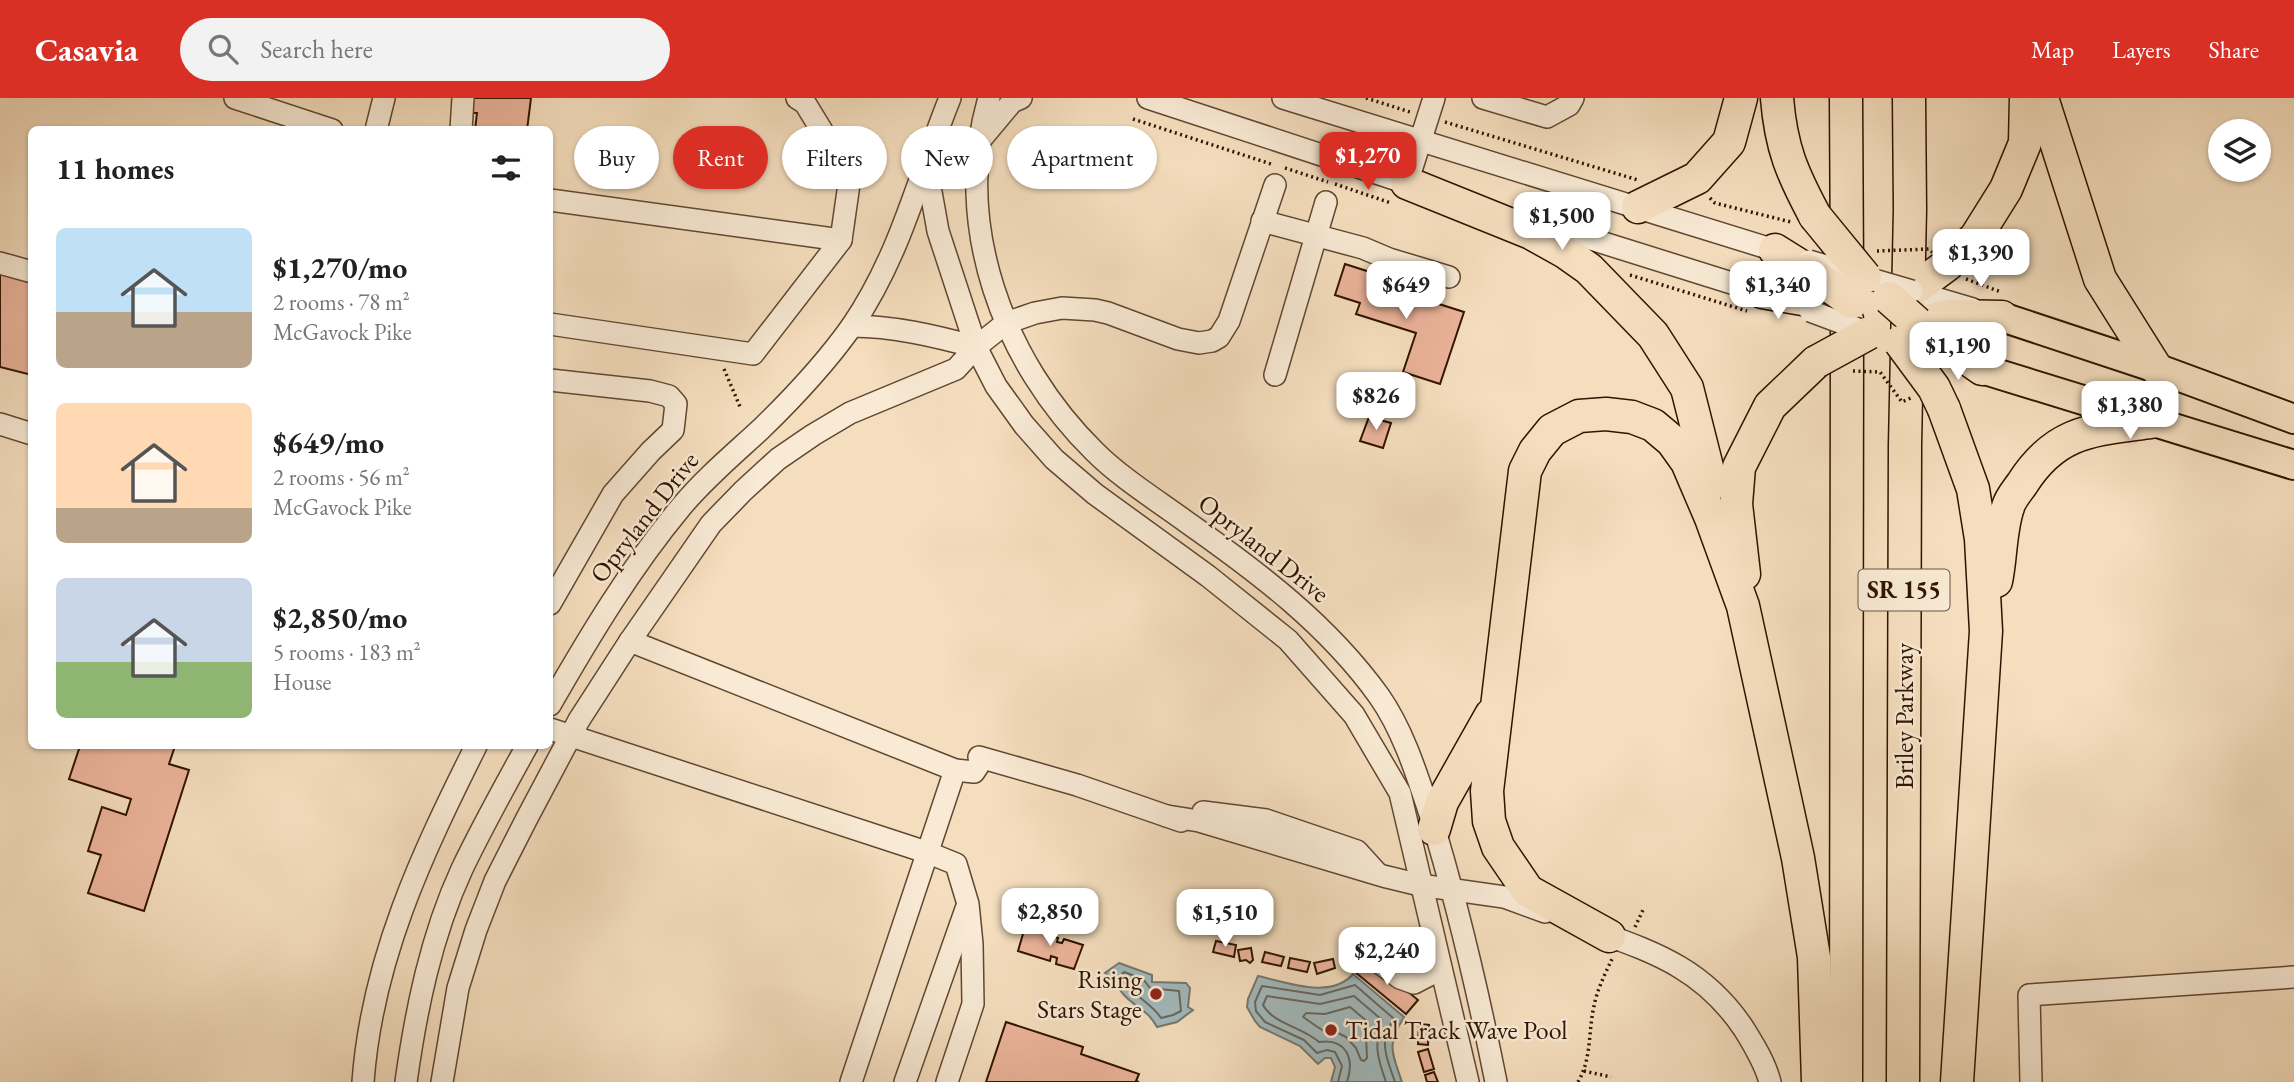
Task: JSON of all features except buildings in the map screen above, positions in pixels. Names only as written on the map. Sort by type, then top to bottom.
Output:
[{"type":"highway","points":[[1640,194],[1697,178],[1728,142],[1741,98]]},
{"type":"highway","points":[[1777,98],[1779,129],[1792,173],[1815,216],[1858,290],[1893,332],[1939,399],[1973,489],[1981,539],[1986,631]]},
{"type":"highway","name":"SR 155","points":[[1846,98],[1846,1082]]},
{"type":"highway","name":"Briley Parkway","points":[[1903,1082],[1909,98]]},
{"type":"highway","points":[[1762,292],[1809,285],[1901,294],[1947,265],[1976,237],[2006,189],[2025,143],[2026,98]]},
{"type":"highway","points":[[2042,98],[2100,279],[2156,368]]},
{"type":"highway","points":[[1407,183],[1531,233],[1565,251],[1589,269],[1653,335],[1687,388],[1709,475],[1711,517]]},
{"type":"highway","points":[[1775,250],[1809,285]]},
{"type":"highway","points":[[1893,332],[1901,294]]},
{"type":"highway","points":[[1743,606],[1744,563],[1736,504],[1739,467],[1770,406],[1820,360],[1893,332],[1949,330],[2002,317]]},
{"type":"highway","points":[[1949,330],[1982,369]]},
{"type":"highway","points":[[1617,938],[1528,891],[1498,847],[1489,821],[1488,791],[1525,471],[1535,451],[1552,430],[1580,416],[1606,414],[1632,417],[1653,425],[1672,441],[1687,462],[1711,517],[1743,606],[1798,858],[1812,945],[1818,1082]]},
{"type":"highway","points":[[1957,1082],[1986,631],[2008,506],[2030,472],[2068,438],[2091,430],[2151,422]]},
{"type":"highway","points":[[1434,829],[1442,802],[1499,699]]},
{"type":"main road","points":[[2002,317],[2156,368],[2294,419]]},
{"type":"main road","points":[[1982,369],[2253,451],[2294,466]]},
{"type":"street","points":[[235,98],[320,126]]},
{"type":"street","points":[[377,126],[384,98]]},
{"type":"street","points":[[461,126],[463,98]]},
{"type":"street","points":[[553,324],[753,354],[841,240],[850,177],[805,103],[797,98]]},
{"type":"street","points":[[936,126],[939,108],[937,98]]},
{"type":"street","name":"Opryland Drive","points":[[938,126],[950,98]]},
{"type":"street","name":"Opryland Drive","points":[[984,126],[989,98]]},
{"type":"street","points":[[992,126],[1012,102],[1021,98]]},
{"type":"street","points":[[1148,98],[1407,183],[1762,292]]},
{"type":"street","points":[[1283,98],[1420,140],[1640,194],[1775,250]]},
{"type":"street","points":[[1483,98],[1547,117],[1569,105],[1573,98]]},
{"type":"street","points":[[1407,183],[1431,108]]},
{"type":"street","points":[[442,1082],[458,988],[495,881],[570,736],[635,633],[711,524],[778,459],[850,413],[956,369],[976,347],[1006,323],[1049,309],[1074,307],[1108,313],[1178,339],[1199,343],[1219,337],[1233,311],[1275,184]]},
{"type":"street","name":"Opryland Drive","points":[[553,700],[588,639],[681,507],[718,467],[796,394],[852,326],[900,237],[917,189]]},
{"type":"street","name":"Opryland Drive","points":[[930,189],[938,232],[976,347],[996,386],[1024,425],[1054,459],[1095,494],[1208,576],[1288,640],[1354,715],[1400,793],[1468,1082]]},
{"type":"street","name":"Opryland Drive","points":[[979,189],[980,227],[990,281],[1006,323],[1042,389],[1096,454],[1296,603],[1341,650],[1380,697],[1412,760],[1434,829],[1452,889],[1496,1082]]},
{"type":"street","points":[[553,200],[841,240]]},
{"type":"street","points":[[1275,375],[1326,202]]},
{"type":"street","points":[[1262,221],[1363,248],[1449,276]]},
{"type":"street","points":[[0,263],[28,271]]},
{"type":"street","points":[[1809,285],[1893,332]]},
{"type":"street","points":[[1901,294],[1949,330]]},
{"type":"street","points":[[852,326],[875,326],[945,338],[976,347]]},
{"type":"street","points":[[553,380],[650,391],[669,396],[676,404],[673,430],[613,494],[553,599]]},
{"type":"street","points":[[0,424],[28,433]]},
{"type":"street","points":[[611,606],[635,633],[955,770],[974,772],[979,762],[1077,785],[1420,885],[1504,897],[1676,962],[1700,979],[1724,1002],[1755,1045],[1770,1082]]},
{"type":"street","points":[[553,730],[956,864],[968,904],[974,1003],[947,1082]]},
{"type":"street","points":[[363,1082],[371,1019],[392,934],[419,862],[475,749]]},
{"type":"street","points":[[406,1082],[424,983],[443,920],[461,871],[525,749]]},
{"type":"street","points":[[851,1082],[955,770]]},
{"type":"street","points":[[1168,812],[1241,844],[1339,876],[1363,880],[1375,871]]},
{"type":"street","points":[[1168,812],[1266,820],[1357,851],[1375,871]]},
{"type":"street","points":[[905,1082],[968,904]]},
{"type":"street","points":[[1372,957],[1400,978],[1414,983],[1441,969]]},
{"type":"street","points":[[2031,1082],[2029,995],[2294,977]]},
{"type":"path","points":[[1366,98],[1431,108],[1640,194]]},
{"type":"path","points":[[1697,178],[1715,203],[1791,223],[1790,218],[1815,216]]},
{"type":"path","points":[[1867,243],[1878,252],[1929,249],[1947,265]]},
{"type":"path","points":[[1820,360],[1835,370],[1880,372],[1902,402],[1939,399]]},
{"type":"path","points":[[724,368],[741,409]]},
{"type":"path","points":[[1578,1082],[1589,1050],[1594,1004],[1613,958],[1617,938],[1643,910]]},
{"type":"path","points":[[1584,1071],[1611,1077]]},
{"type":"water","name":"Rising Stars Stage","points":[[1119,963],[1152,975],[1152,982],[1186,983],[1190,988],[1188,1007],[1193,1010],[1177,1022],[1157,1027],[1105,973]]},
{"type":"water","name":"Tidal Track Wave Pool","points":[[1353,974],[1404,1017],[1395,1035],[1392,1049],[1402,1082],[1331,1082],[1335,1067],[1331,1058],[1325,1058],[1318,1064],[1300,1046],[1260,1027],[1247,1007],[1258,976],[1321,988],[1344,982]]},
{"type":"place","name":"Rising Stars Stage","points":[[1156,994]]},
{"type":"place","name":"Tidal Track Wave Pool","points":[[1331,1030]]}]
